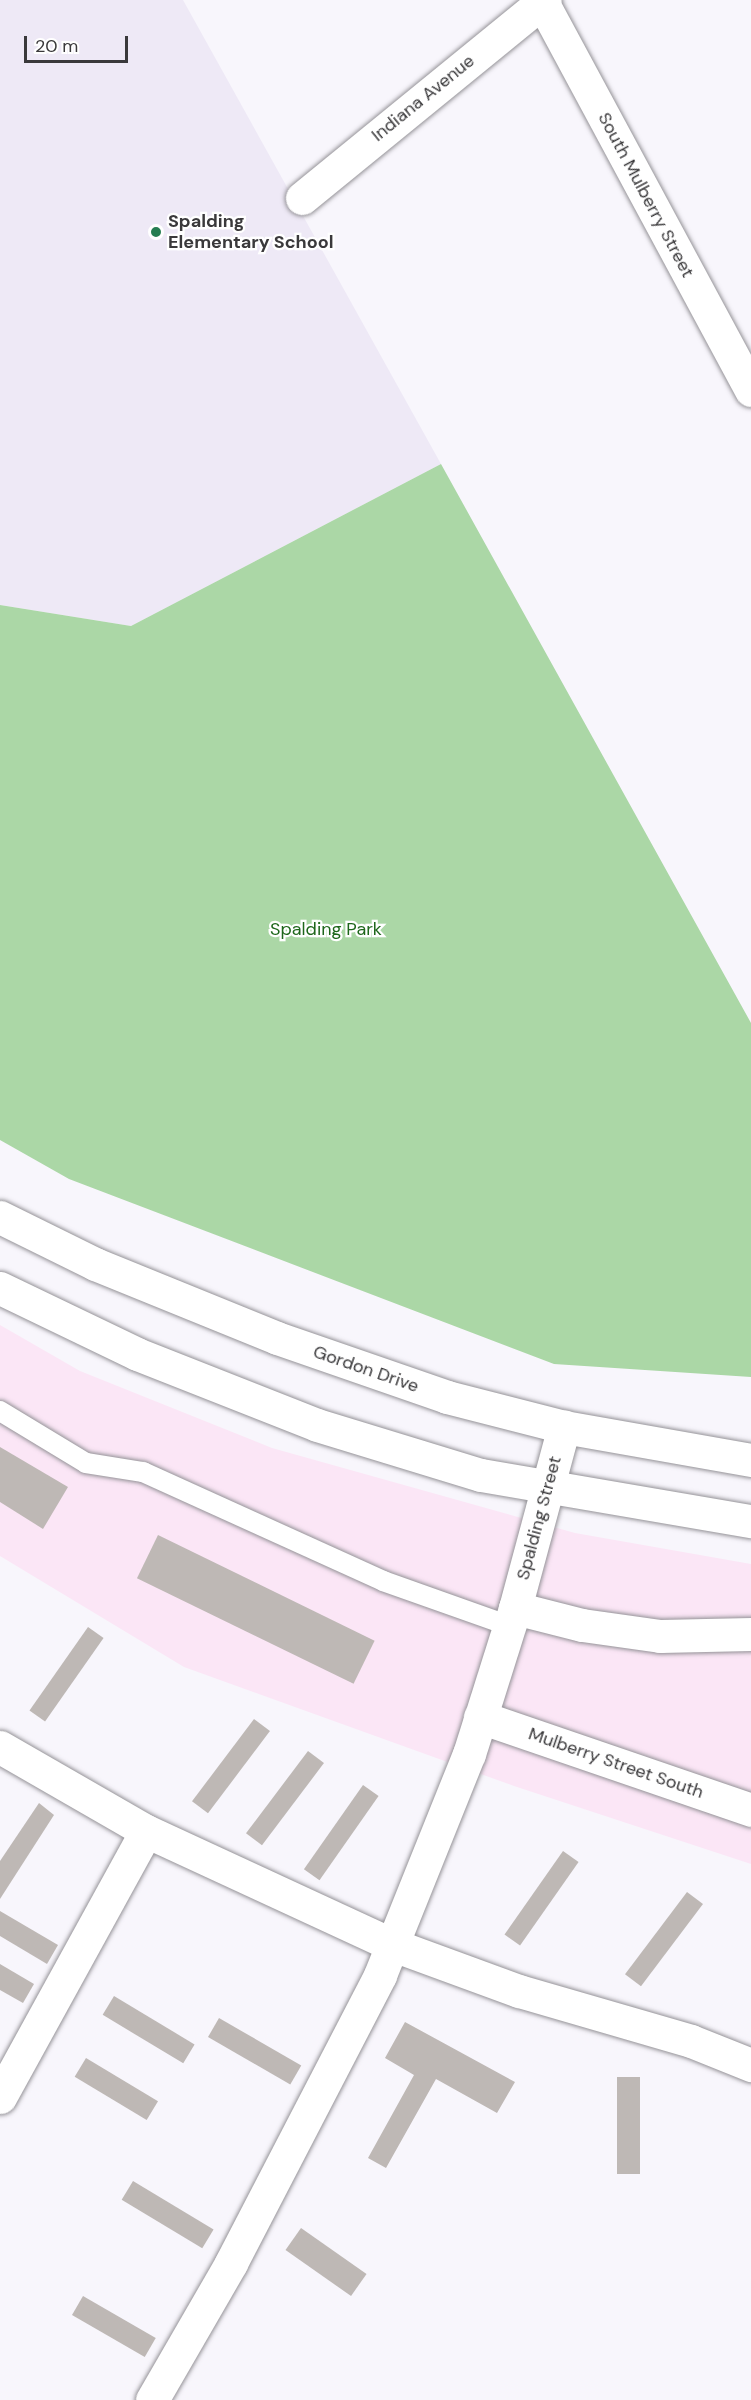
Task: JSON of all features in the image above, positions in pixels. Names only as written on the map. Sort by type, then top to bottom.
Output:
[{"type":"street","name":"Indiana Avenue","points":[[302,198],[543,0]]},
{"type":"street","name":"South Mulberry Street","points":[[543,0],[751,390]]},
{"type":"street","name":"Gordon Drive","points":[[0,1216],[95,1264],[277,1338],[447,1397],[564,1427],[751,1460]]},
{"type":"street","points":[[0,1288],[137,1354],[317,1425],[481,1474],[751,1521]]},
{"type":"street","name":"Spalding Street","points":[[152,2400],[231,2263],[380,1975],[469,1754],[512,1617],[564,1427]]},
{"type":"street","points":[[512,1617],[660,1636],[751,1634]]},
{"type":"street","name":"Mulberry Street South","points":[[480,1717],[751,1810]]},
{"type":"street","points":[[0,1747],[146,1831],[393,1944],[519,1991],[691,2041],[751,2065]]},
{"type":"street","points":[[0,2097],[146,1831]]},
{"type":"lane","points":[[0,1411],[86,1462],[143,1472],[383,1581],[512,1617]]},
{"type":"shaded area","name":"Spalding Elementary School","points":[[0,0],[183,0],[441,464],[131,626],[0,605]]},
{"type":"shaded area","points":[[0,1325],[80,1371],[272,1448],[575,1533],[751,1564],[751,1864],[514,1786],[184,1667],[0,1556]]},
{"type":"green space","name":"Spalding Park","points":[[441,464],[751,1023],[751,1377],[554,1364],[69,1179],[0,1140],[0,605],[131,626]]},
{"type":"building","points":[[0,1447],[68,1487],[43,1529],[0,1502]]},
{"type":"building","points":[[158,1535],[375,1641],[354,1684],[137,1578]]},
{"type":"building","points":[[88,1627],[104,1638],[45,1721],[29,1711]]},
{"type":"building","points":[[254,1719],[270,1731],[208,1813],[192,1801]]},
{"type":"building","points":[[308,1751],[324,1763],[262,1845],[246,1833]]},
{"type":"building","points":[[363,1785],[379,1796],[319,1880],[304,1869]]},
{"type":"building","points":[[39,1803],[54,1815],[0,1899],[0,1861]]},
{"type":"building","points":[[563,1851],[579,1862],[520,1945],[504,1935]]},
{"type":"building","points":[[687,1892],[703,1904],[641,1986],[625,1974]]},
{"type":"building","points":[[0,1911],[58,1945],[47,1964],[0,1936]]},
{"type":"building","points":[[0,1964],[34,1984],[23,2003],[0,1990]]},
{"type":"building","points":[[114,1996],[195,2044],[183,2063],[103,2015]]},
{"type":"building","points":[[219,2018],[301,2066],[290,2085],[208,2037]]},
{"type":"building","points":[[405,2022],[515,2082],[497,2113],[436,2079],[386,2168],[368,2158],[414,2075],[385,2058]]},
{"type":"building","points":[[86,2058],[158,2101],[147,2120],[75,2077]]},
{"type":"building","points":[[617,2077],[640,2077],[640,2174],[617,2174]]},
{"type":"building","points":[[133,2181],[214,2229],[202,2248],[122,2200]]},
{"type":"building","points":[[301,2228],[367,2274],[351,2296],[286,2250]]},
{"type":"building","points":[[83,2296],[156,2338],[145,2357],[72,2315]]},
{"type":"place","name":"Spalding Elementary School","points":[[156,232]]}]
